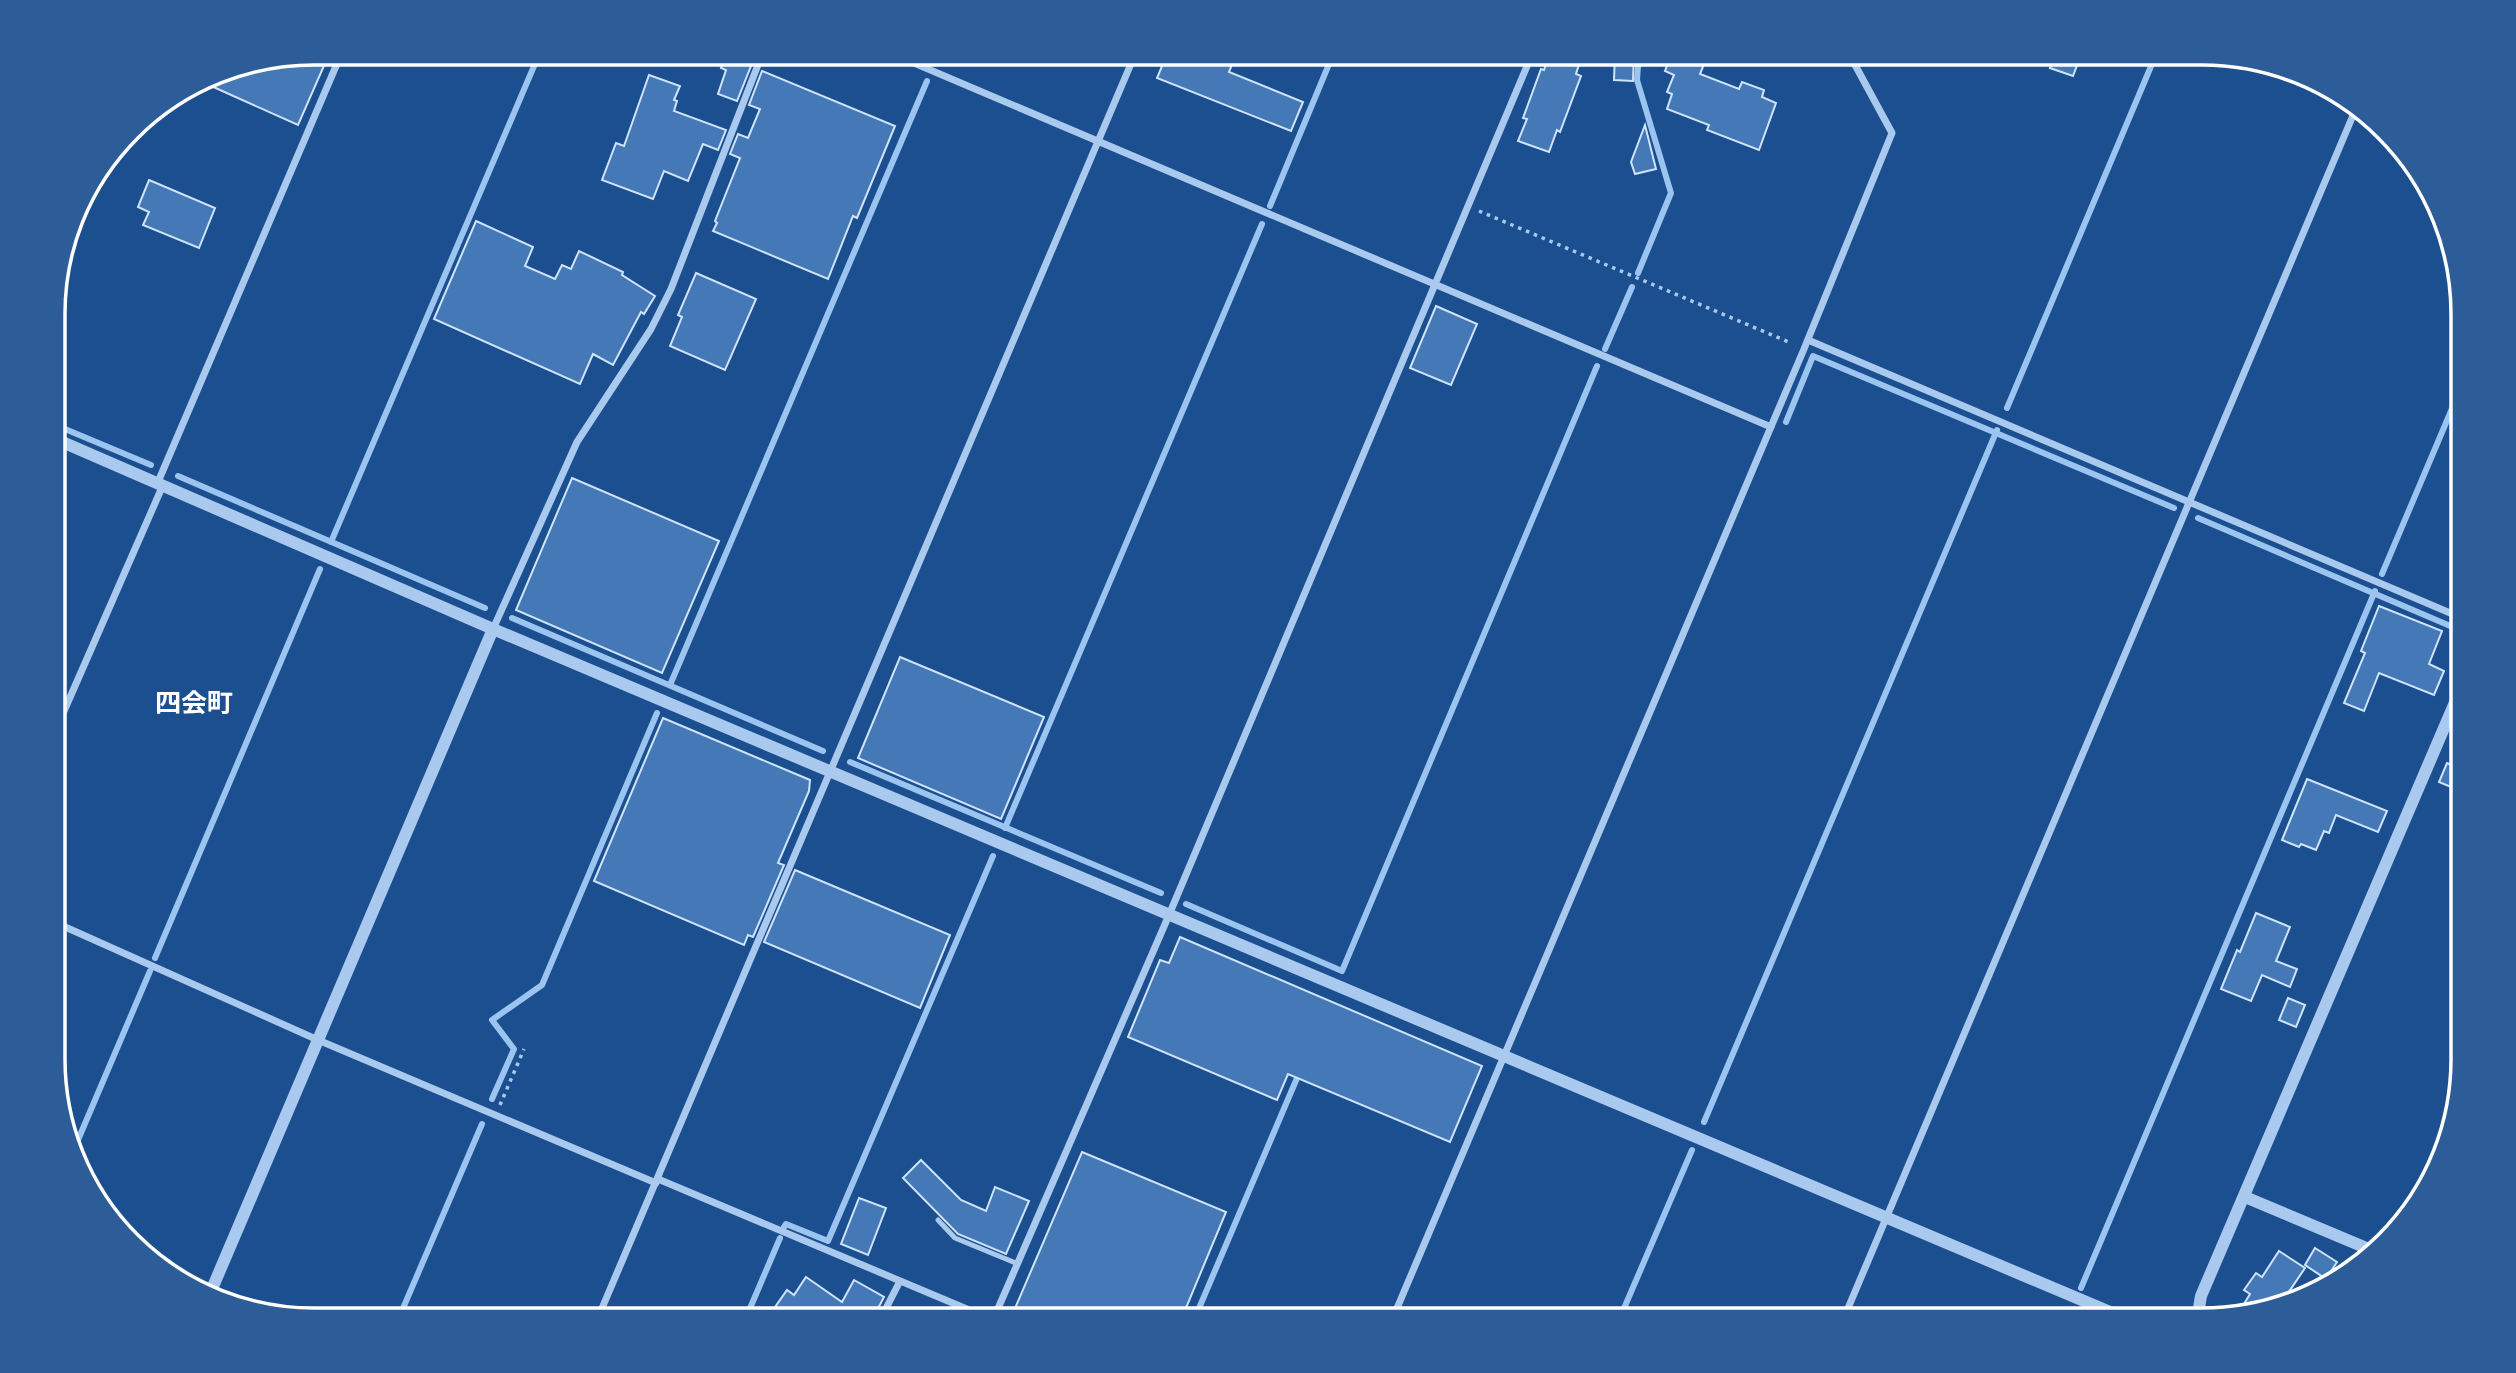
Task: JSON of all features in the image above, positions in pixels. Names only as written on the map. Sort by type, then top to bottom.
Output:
[{"type":"street","points":[[65,708],[337,65]]},
{"type":"street","points":[[213,1287],[493,629],[577,442],[651,329],[671,289],[758,65]]},
{"type":"street","points":[[919,65],[1770,427]]},
{"type":"street","points":[[602,1308],[832,773],[1130,65]]},
{"type":"street","points":[[998,1308],[1169,915],[1528,65]]},
{"type":"street","points":[[1397,1308],[1808,340],[1892,133],[1855,65]]},
{"type":"street","points":[[1848,1308],[2353,115]]},
{"type":"street","points":[[1808,340],[2451,613]]},
{"type":"street","points":[[65,443],[493,629],[2101,1308]]},
{"type":"street","points":[[2200,1308],[2201,1296],[2451,712]]},
{"type":"street","points":[[65,927],[496,1116],[963,1308]]},
{"type":"street","points":[[2245,1197],[2366,1248]]},
{"type":"street","points":[[886,1308],[900,1283]]},
{"type":"lane","points":[[938,1220],[955,1238],[1017,1264]]},
{"type":"path","points":[[1468,206],[1804,349]]},
{"type":"path","points":[[496,1116],[524,1049]]},
{"type":"building","points":[[297,65],[324,65],[298,125],[212,86],[249,73]]},
{"type":"building","points":[[722,65],[751,66],[737,101],[718,94],[726,70],[721,68]]},
{"type":"building","points":[[1162,65],[1232,65],[1229,72],[1303,102],[1291,131],[1157,78]]},
{"type":"building","points":[[1546,65],[1579,65],[1576,74],[1581,76],[1560,132],[1557,130],[1549,152],[1518,141],[1527,119],[1523,118],[1541,69],[1544,70]]},
{"type":"building","points":[[1615,65],[1634,65],[1633,81],[1614,80]]},
{"type":"building","points":[[1667,65],[1704,65],[1700,74],[1739,89],[1742,82],[1764,90],[1762,97],[1776,103],[1759,150],[1707,130],[1709,125],[1667,109],[1672,94],[1667,92],[1674,75],[1665,71]]},
{"type":"building","points":[[2051,65],[2077,65],[2073,76],[2050,68]]},
{"type":"building","points":[[762,71],[895,126],[857,218],[853,216],[828,279],[713,231],[740,158],[730,154],[738,134],[748,138],[760,109],[749,105]]},
{"type":"building","points":[[649,75],[680,86],[674,100],[677,101],[674,111],[726,130],[718,150],[703,144],[688,181],[664,171],[653,199],[602,180],[616,143],[624,146]]},
{"type":"building","points":[[1645,125],[1656,169],[1635,174],[1631,162]]},
{"type":"building","points":[[149,180],[215,208],[199,248],[143,225],[149,212],[138,207]]},
{"type":"building","points":[[476,221],[533,247],[525,266],[555,279],[562,265],[571,269],[579,251],[623,272],[622,275],[655,296],[644,314],[641,312],[613,365],[593,354],[580,384],[434,319]]},
{"type":"building","points":[[696,273],[756,299],[725,370],[670,346],[682,317],[678,315]]},
{"type":"building","points":[[1436,306],[1477,324],[1451,385],[1410,368]]},
{"type":"building","points":[[572,478],[719,541],[662,673],[516,610]]},
{"type":"building","points":[[2379,606],[2442,631],[2429,664],[2444,671],[2434,695],[2379,673],[2364,711],[2344,703],[2365,653],[2361,651]]},
{"type":"building","points":[[900,657],[1044,717],[1001,819],[858,758]]},
{"type":"building","points":[[663,718],[810,780],[809,791],[778,863],[784,865],[753,937],[748,935],[744,945],[594,881]]},
{"type":"building","points":[[2447,763],[2451,765],[2451,787],[2439,782]]},
{"type":"building","points":[[2307,779],[2387,811],[2378,832],[2336,815],[2329,833],[2324,831],[2316,850],[2282,840]]},
{"type":"building","points":[[795,870],[950,935],[920,1008],[764,942]]},
{"type":"building","points":[[2256,913],[2290,927],[2276,961],[2297,969],[2290,987],[2262,975],[2251,1001],[2221,989]]},
{"type":"building","points":[[1180,937],[1482,1066],[1450,1142],[1288,1074],[1277,1100],[1128,1037],[1160,960],[1169,963]]},
{"type":"building","points":[[2288,998],[2305,1005],[2296,1027],[2279,1020]]},
{"type":"building","points":[[1082,1152],[1226,1212],[1186,1308],[1015,1308]]},
{"type":"building","points":[[921,1160],[961,1200],[986,1211],[995,1187],[1029,1201],[1006,1254],[958,1234],[903,1178]]},
{"type":"building","points":[[859,1198],[886,1208],[868,1255],[841,1244]]},
{"type":"building","points":[[2315,1248],[2337,1262],[2330,1273],[2323,1277],[2305,1265]]},
{"type":"building","points":[[2279,1251],[2305,1268],[2288,1293],[2244,1304],[2250,1294],[2244,1290],[2256,1273],[2262,1277]]},
{"type":"building","points":[[806,1277],[842,1302],[854,1280],[884,1297],[878,1308],[774,1308],[787,1290],[794,1295]]},
{"type":"waterway","points":[[331,542],[534,65]]},
{"type":"waterway","points":[[1270,206],[1329,65]]},
{"type":"waterway","points":[[1638,65],[1637,80],[1671,193],[1638,273]]},
{"type":"waterway","points":[[2007,408],[2152,65]]},
{"type":"waterway","points":[[670,685],[927,81]]},
{"type":"waterway","points":[[1005,828],[1262,224]]},
{"type":"waterway","points":[[1605,349],[1632,287]]},
{"type":"waterway","points":[[1786,422],[1813,356],[2174,508]]},
{"type":"waterway","points":[[1186,904],[1342,971],[1597,366]]},
{"type":"waterway","points":[[2382,574],[2451,411]]},
{"type":"waterway","points":[[65,429],[151,465]]},
{"type":"waterway","points":[[1704,1122],[1997,430]]},
{"type":"waterway","points":[[178,476],[485,608]]},
{"type":"waterway","points":[[2198,518],[2451,626]]},
{"type":"waterway","points":[[155,958],[320,569]]},
{"type":"waterway","points":[[2081,1288],[2375,591]]},
{"type":"waterway","points":[[512,618],[823,751]]},
{"type":"waterway","points":[[492,1099],[514,1049],[492,1020],[542,985],[657,713]]},
{"type":"waterway","points":[[850,762],[1161,893]]},
{"type":"waterway","points":[[784,1227],[786,1224],[828,1241],[993,856]]},
{"type":"waterway","points":[[78,1140],[150,971]]},
{"type":"waterway","points":[[1199,1308],[1300,1071]]},
{"type":"waterway","points":[[403,1308],[482,1124]]},
{"type":"waterway","points":[[1624,1308],[1692,1150]]},
{"type":"waterway","points":[[750,1308],[780,1238]]},
{"type":"district","name":"四会町","points":[[194,702]]}]
